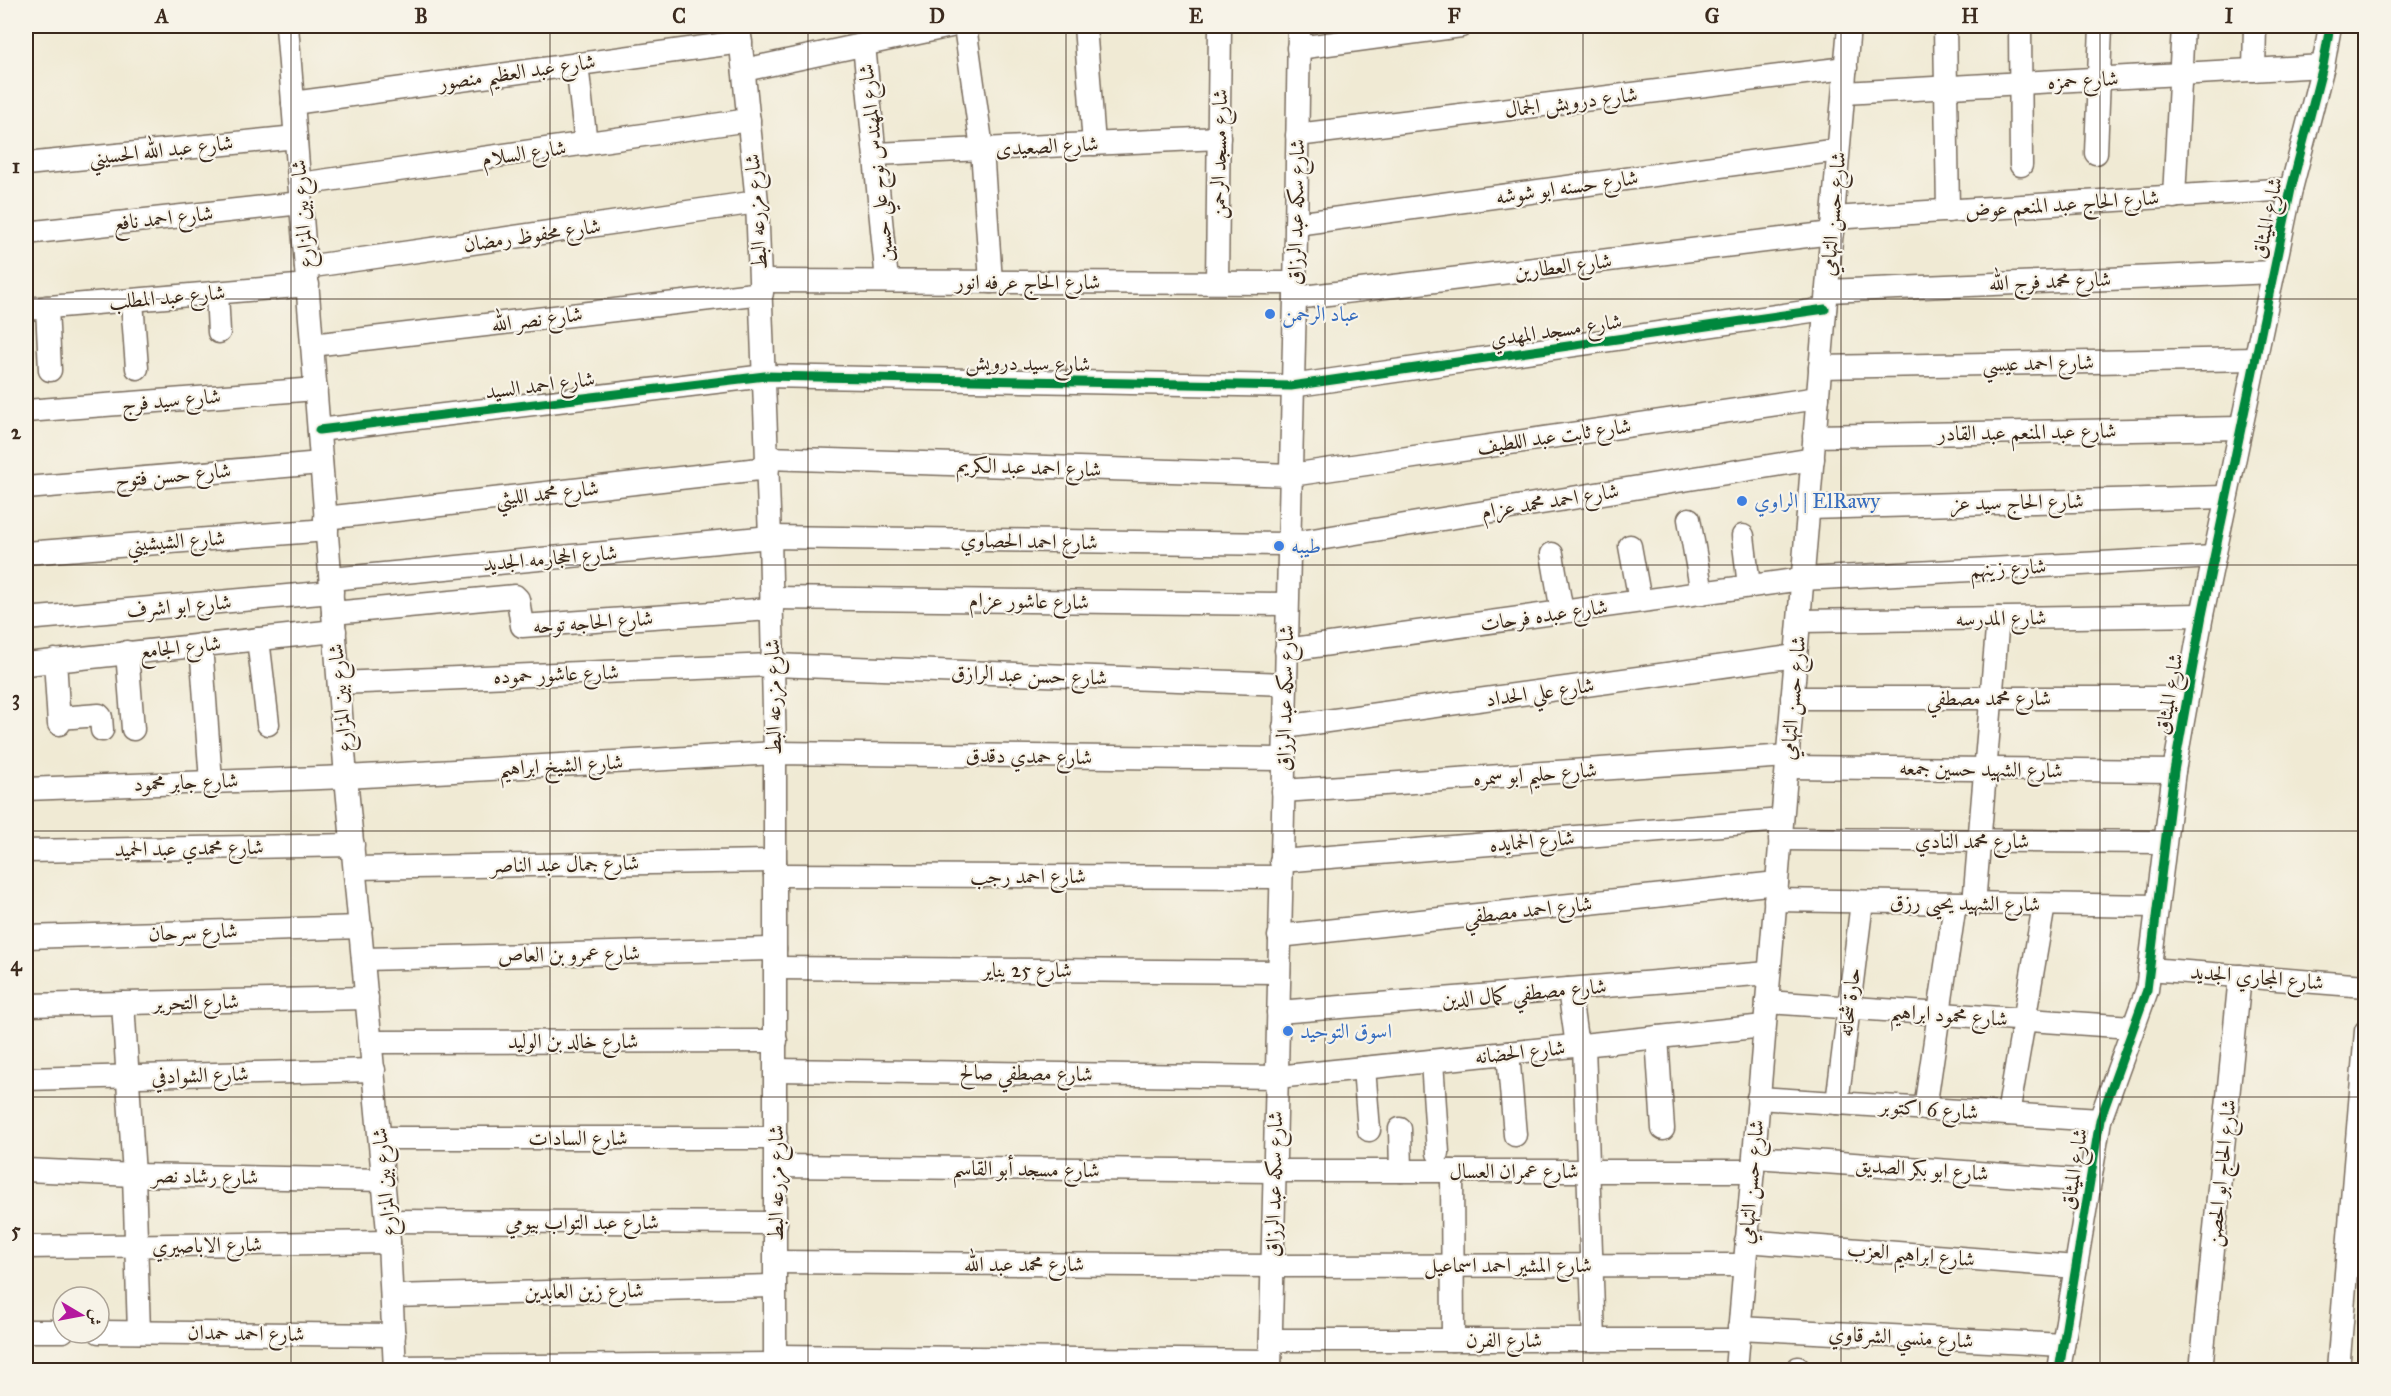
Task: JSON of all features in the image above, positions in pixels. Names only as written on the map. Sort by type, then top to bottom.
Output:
[{"type":"street","name":"شارع بين المزارع","points":[[287,26],[346,777],[389,1232],[395,1369]]},
{"type":"street","points":[[744,70],[951,26]]},
{"type":"street","points":[[965,26],[982,149],[991,282]]},
{"type":"street","points":[[1085,26],[1094,144]]},
{"type":"street","name":"شارع مسجد الرحمن","points":[[1217,282],[1220,26]]},
{"type":"street","name":"شارع سكه عبد الرزاق","points":[[1270,1357],[1299,26]]},
{"type":"street","points":[[1298,48],[1461,26]]},
{"type":"street","name":"شارع حسن التهامي","points":[[1736,1371],[1849,26]]},
{"type":"street","points":[[1945,26],[1948,87],[1948,211]]},
{"type":"street","points":[[2020,26],[2021,165]]},
{"type":"street","points":[[2096,153],[2101,26]]},
{"type":"street","points":[[2174,197],[2183,26]]},
{"type":"street","points":[[2254,70],[2255,26]]},
{"type":"street","name":"شارع الميثاق","points":[[2059,1371],[2100,1120],[2147,990],[2164,842],[2186,698],[2225,497],[2291,189],[2323,66],[2330,26]]},
{"type":"street","name":"شارع عبد العظيم منصور","points":[[294,102],[577,64],[740,34]]},
{"type":"street","name":"شارع مزرعه البط","points":[[740,34],[757,202],[762,287],[772,604],[775,753],[775,1364]]},
{"type":"street","name":"شارع المهندس نوح علي حسين","points":[[864,45],[887,281]]},
{"type":"street","points":[[577,64],[586,144]]},
{"type":"street","name":"شارع حمزه","points":[[1844,93],[2323,66]]},
{"type":"street","name":"شارع درويش الجمال","points":[[1297,135],[1846,69]]},
{"type":"street","name":"شارع السلام","points":[[301,194],[586,144],[749,120]]},
{"type":"street","name":"شارع عبد الله الحسيني","points":[[26,164],[296,136]]},
{"type":"street","name":"شارع الصعيدى","points":[[876,154],[1219,138]]},
{"type":"street","name":"شارع حسنه ابو شوشه","points":[[1296,224],[1838,150]]},
{"type":"street","name":"شارع الحاج عبد المنعم عوض","points":[[1832,226],[1948,211],[2291,189]]},
{"type":"street","name":"شارع احمد نافع","points":[[26,233],[301,194]]},
{"type":"street","name":"شارع محفوظ رمضان","points":[[307,276],[757,202]]},
{"type":"street","name":"شارع العطارين","points":[[1295,290],[1832,226]]},
{"type":"street","name":"شارع محمد فرج الله","points":[[1826,300],[2274,272]]},
{"type":"street","name":"شارع عبد المطلب","points":[[36,308],[217,292],[307,276]]},
{"type":"street","name":"شارع الحاج عرفه انور","points":[[762,287],[887,281],[1217,282],[1295,290]]},
{"type":"street","name":"شارع نصر الله","points":[[312,345],[762,287]]},
{"type":"street","points":[[217,292],[219,332]]},
{"type":"street","name":"شارع مسجد المهدي","points":[[1291,386],[1826,300]]},
{"type":"street","points":[[132,301],[138,369]]},
{"type":"street","points":[[36,308],[50,370]]},
{"type":"street","name":"شارع احمد عيسي","points":[[1820,368],[2255,359]]},
{"type":"street","name":"شارع سيد درويش","points":[[765,376],[1291,386]]},
{"type":"street","name":"شارع احمد السيد","points":[[319,430],[765,376]]},
{"type":"street","name":"شارع سيد فرج","points":[[26,411],[316,388]]},
{"type":"street","name":"شارع ثابت عبد اللطيف","points":[[1291,475],[1818,398]]},
{"type":"street","name":"شارع عبد المنعم عبد القادر","points":[[1814,436],[2240,428]]},
{"type":"street","name":"شارع احمد محمد عزام","points":[[1288,544],[1813,459]]},
{"type":"street","name":"شارع حسن فتوح","points":[[26,488],[321,463]]},
{"type":"street","name":"شارع احمد عبد الكريم","points":[[768,463],[1291,475]]},
{"type":"street","name":"شارع محمد الليثي","points":[[326,524],[768,463]]},
{"type":"street","name":"شارع الحاج سيد عز","points":[[1808,508],[2225,497]]},
{"type":"street","points":[[1689,519],[1702,593]]},
{"type":"street","name":"شارع الشيشيني","points":[[26,553],[326,524]]},
{"type":"street","points":[[1743,536],[1749,586]]},
{"type":"street","name":"شارع احمد الحصاوي","points":[[770,537],[1288,544]]},
{"type":"street","name":"شارع الحجارمه الجديد","points":[[333,604],[770,537]]},
{"type":"street","points":[[1630,546],[1640,602]]},
{"type":"street","points":[[1552,554],[1562,612]]},
{"type":"street","name":"شارع زينهم","points":[[1802,579],[2214,557]]},
{"type":"street","name":"شارع عبده فرحات","points":[[1286,650],[1802,579]]},
{"type":"street","name":"شارع الحاجه توحه","points":[[333,604],[515,596],[518,599],[522,626],[772,604]]},
{"type":"street","name":"شارع ابو اشرف","points":[[26,619],[333,604]]},
{"type":"street","name":"شارع الجامع","points":[[26,663],[258,639],[333,604]]},
{"type":"street","name":"شارع عاشور عزام","points":[[772,604],[1287,604]]},
{"type":"street","name":"شارع المدرسه","points":[[1800,621],[2202,615]]},
{"type":"street","points":[[1925,1109],[1939,1015],[1980,841],[1998,618]]},
{"type":"street","points":[[258,639],[268,724]]},
{"type":"street","points":[[201,645],[211,781]]},
{"type":"street","points":[[127,652],[134,729]]},
{"type":"street","name":"شارع علي الحداد","points":[[1284,727],[1796,656]]},
{"type":"street","points":[[55,660],[59,721],[99,715],[102,730]]},
{"type":"street","name":"شارع عاشور حموده","points":[[339,683],[773,665]]},
{"type":"street","name":"شارع حسن عبد الرازق","points":[[773,665],[1285,684]]},
{"type":"street","name":"شارع محمد مصطفي","points":[[1792,698],[2186,698]]},
{"type":"street","name":"شارع حمدي دقدق","points":[[775,753],[1283,759]]},
{"type":"street","name":"شارع الشيخ ابراهيم","points":[[346,777],[775,753]]},
{"type":"street","name":"شارع الشهيد حسين جمعه","points":[[1788,761],[1986,769],[2174,771]]},
{"type":"street","name":"شارع حليم ابو سمره","points":[[1283,791],[1788,761]]},
{"type":"street","name":"شارع جابر محمود","points":[[26,789],[346,777]]},
{"type":"street","name":"شارع محمد النادي","points":[[1781,830],[1980,841],[2164,842]]},
{"type":"street","name":"شارع الحمايده","points":[[1281,869],[1781,830]]},
{"type":"street","name":"شارع محمدي عبد الحميد","points":[[26,851],[353,845]]},
{"type":"street","name":"شارع جمال عبد الناصر","points":[[355,868],[775,868]]},
{"type":"street","name":"شارع احمد رجب","points":[[775,868],[1281,869]]},
{"type":"street","name":"شارع الشهيد يحيى رزق","points":[[1776,891],[1862,902],[2156,906]]},
{"type":"street","name":"شارع احمد مصطفي","points":[[1279,936],[1776,891]]},
{"type":"street","name":"حارة شحاته","points":[[1837,1103],[1862,902]]},
{"type":"street","points":[[2008,1114],[2044,905]]},
{"type":"street","name":"شارع سرحان","points":[[26,937],[361,927]]},
{"type":"street","name":"شارع عمرو بن العاص","points":[[364,959],[775,958]]},
{"type":"street","name":"شارع 25 يناير","points":[[775,958],[1279,972]]},
{"type":"street","name":"شارع المجاري الجديد","points":[[2149,969],[2366,986]]},
{"type":"street","name":"شارع مصطفي كمال الدين","points":[[1278,1012],[1769,973]]},
{"type":"street","name":"شارع الحاج ابو الحصن","points":[[2202,1371],[2240,976]]},
{"type":"street","points":[[1569,989],[1580,1045],[1589,1171],[1594,1340]]},
{"type":"street","name":"شارع التحرير","points":[[26,1005],[367,998]]},
{"type":"street","name":"شارع محمود ابراهيم","points":[[1767,1002],[2132,1027]]},
{"type":"street","points":[[123,1003],[134,1175],[139,1332]]},
{"type":"street","name":"شارع الحضانه","points":[[1277,1077],[1764,1026]]},
{"type":"street","points":[[2338,1371],[2366,1031]]},
{"type":"street","points":[[1657,1037],[1663,1129]]},
{"type":"street","name":"شارع خالد بن الوليد","points":[[371,1042],[776,1041]]},
{"type":"street","points":[[1508,1053],[1515,1135]]},
{"type":"street","points":[[1431,1061],[1437,1153]]},
{"type":"street","points":[[1364,1068],[1369,1130]]},
{"type":"street","name":"شارع الشوادفي","points":[[26,1079],[374,1070]]},
{"type":"street","name":"شارع مصطفي صالح","points":[[776,1070],[1277,1077]]},
{"type":"street","name":"شارع 6 اكتوبر","points":[[1758,1098],[2100,1120]]},
{"type":"street","points":[[1400,1129],[1401,1171]]},
{"type":"street","name":"شارع السادات","points":[[380,1138],[776,1138]]},
{"type":"street","name":"شارع عمران العسال","points":[[1275,1171],[1589,1171],[1754,1164]]},
{"type":"street","name":"شارع ابو بكر الصديق","points":[[1754,1164],[2090,1181]]},
{"type":"street","name":"شارع مسجد أبو القاسم","points":[[776,1166],[1275,1171]]},
{"type":"street","name":"شارع رشاد نصر","points":[[26,1170],[134,1175],[384,1180]]},
{"type":"street","points":[[1452,1171],[1452,1340]]},
{"type":"street","name":"شارع عبد التواب بيومي","points":[[389,1232],[776,1223]]},
{"type":"street","name":"شارع الاباصيري","points":[[26,1247],[135,1245],[389,1232]]},
{"type":"street","name":"شارع ابراهيم العزب","points":[[1746,1241],[2076,1267]]},
{"type":"street","name":"شارع محمد عبد الله","points":[[776,1262],[1272,1266]]},
{"type":"street","name":"شارع المشير احمد اسماعيل","points":[[1272,1266],[1744,1265]]},
{"type":"street","name":"شارع زين العابدين","points":[[392,1296],[775,1286]]},
{"type":"street","points":[[26,1331],[51,1331]]},
{"type":"street","name":"شارع احمد حمدان","points":[[111,1332],[394,1335]]},
{"type":"street","name":"شارع الفرن","points":[[395,1369],[1270,1357],[1452,1340],[1594,1340],[1738,1334]]},
{"type":"street","name":"شارع منسي الشرقاوي","points":[[1738,1334],[2063,1345]]},
{"type":"cycle path","points":[[2059,1370],[2100,1120],[2147,990],[2174,771],[2202,615],[2291,189],[2323,66],[2330,26]]},
{"type":"cycle path","points":[[319,430],[765,376],[1291,386],[1825,309]]},
{"type":"place","name":"عباد الرحمن","points":[[1270,314]]},
{"type":"place","name":"الراوي | ElRawy","points":[[1742,501]]},
{"type":"place","name":"طيبه","points":[[1279,546]]},
{"type":"place","name":"اسوق التوحيد","points":[[1288,1031]]}]
